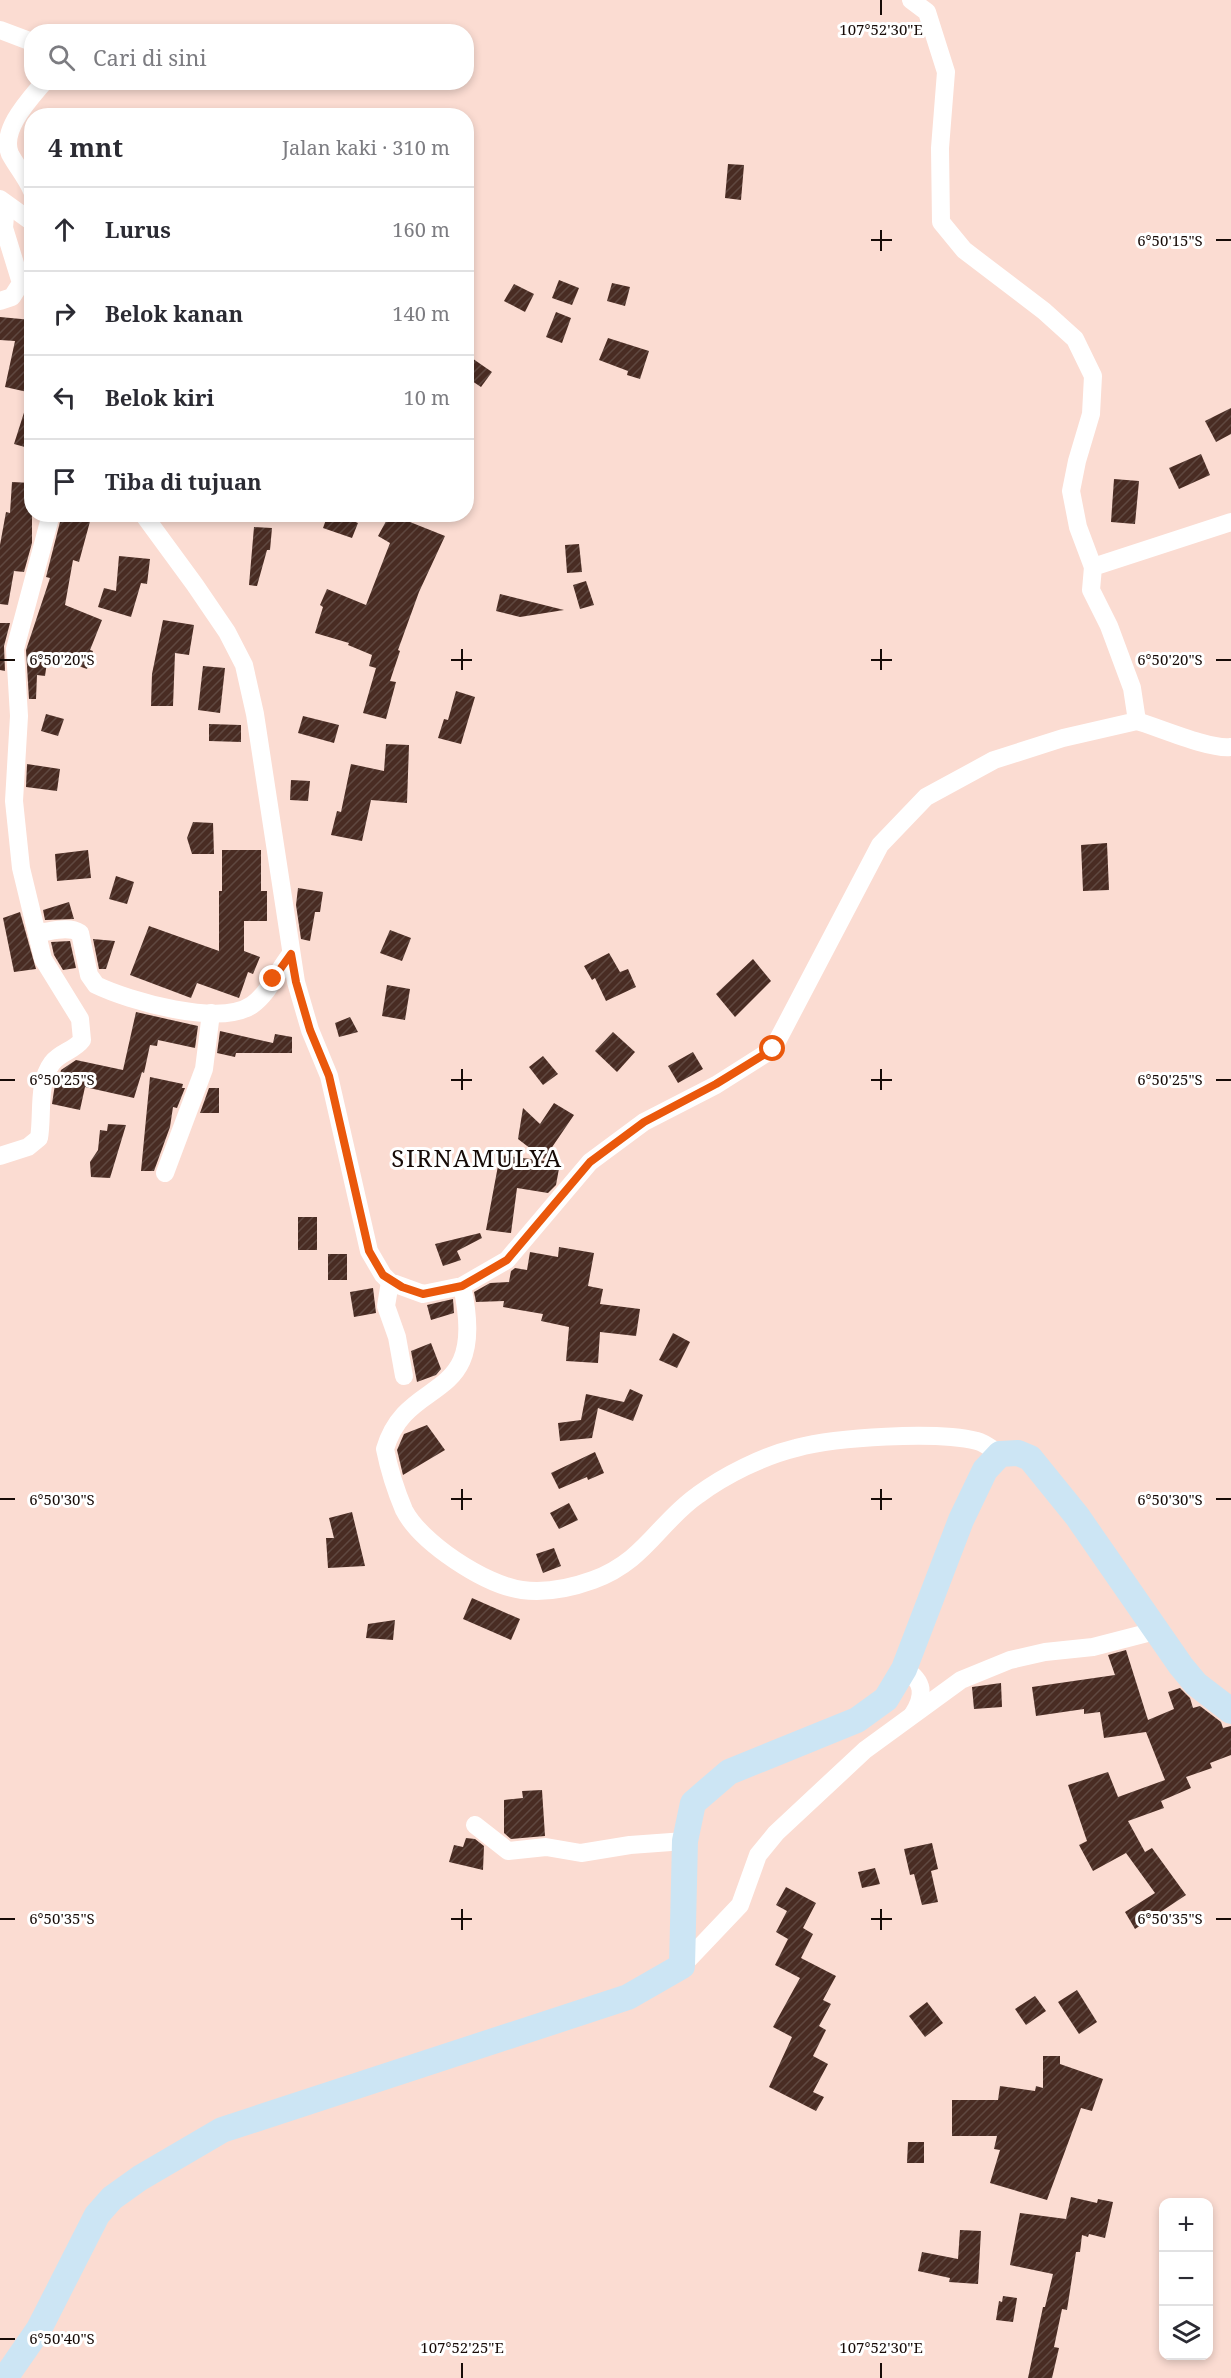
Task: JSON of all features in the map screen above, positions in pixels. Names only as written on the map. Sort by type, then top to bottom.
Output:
[{"type":"main road","points":[[5,2378],[39,2329],[97,2215],[112,2198],[140,2178],[222,2130],[628,1997],[681,1966],[686,1841],[693,1803],[729,1772],[857,1720],[886,1699],[904,1669],[961,1520],[985,1470],[1000,1454],[1018,1453],[1030,1458],[1077,1516],[1155,1631],[1196,1684],[1231,1711]]},
{"type":"street","points":[[910,0],[927,12],[946,72],[940,148],[941,222],[964,250],[1044,311],[1075,339],[1093,376],[1091,414],[1071,491],[1078,527],[1093,567],[1091,590],[1109,626],[1131,687],[1137,721]]},
{"type":"street","points":[[0,30],[24,39]]},
{"type":"street","points":[[24,178],[9,153],[5,141],[9,127],[38,90]]},
{"type":"street","points":[[3,201],[24,216]]},
{"type":"street","points":[[0,301],[12,297],[21,283],[4,228],[3,201]]},
{"type":"street","points":[[0,1156],[28,1147],[39,1138],[44,1081],[50,1064],[82,1040],[81,1019],[73,1003],[52,977],[43,958],[21,868],[14,801],[20,716],[15,650],[49,522]]},
{"type":"street","points":[[149,522],[195,585],[244,665],[255,714],[296,982],[310,1030],[329,1076],[369,1251],[383,1275],[390,1282],[423,1294],[462,1286],[507,1260],[590,1162],[644,1122],[716,1084],[773,1049],[880,845],[926,797],[994,760],[1063,738],[1137,721],[1215,748],[1231,747]]},
{"type":"street","points":[[1093,567],[1231,522]]},
{"type":"street","points":[[37,933],[61,930],[75,930],[80,933],[89,975],[96,985],[176,1009],[211,1013],[232,1014],[250,1006],[265,994],[291,954]]},
{"type":"street","points":[[165,1173],[204,1069],[211,1013]]},
{"type":"street","points":[[390,1282],[386,1306],[397,1338],[404,1376]]},
{"type":"street","points":[[462,1286],[469,1335],[456,1372],[442,1387],[405,1414],[393,1429],[385,1449],[405,1511],[418,1529],[436,1547],[455,1559],[489,1579],[520,1590],[557,1590],[604,1574],[633,1559],[697,1495],[746,1467],[795,1448],[867,1438],[956,1437],[980,1442],[1000,1454]]},
{"type":"street","points":[[681,1966],[740,1905],[758,1854],[776,1833],[865,1750],[961,1680],[1010,1660],[1046,1652],[1093,1647],[1155,1631]]},
{"type":"street","points":[[904,1669],[913,1675],[920,1687],[922,1700],[912,1715]]},
{"type":"street","points":[[475,1826],[508,1851],[546,1847],[581,1853],[630,1845],[686,1841]]},
{"type":"building","points":[[728,164],[744,165],[741,200],[725,198]]},
{"type":"building","points":[[559,280],[579,288],[572,305],[552,298]]},
{"type":"building","points":[[612,283],[630,287],[625,306],[607,301]]},
{"type":"building","points":[[514,284],[534,294],[525,312],[504,301]]},
{"type":"building","points":[[556,312],[571,318],[562,343],[546,337]]},
{"type":"building","points":[[0,317],[24,319],[24,391],[5,387],[15,341],[0,340]]},
{"type":"building","points":[[608,338],[649,351],[640,379],[627,375],[628,371],[599,360]]},
{"type":"building","points":[[474,360],[492,372],[481,387],[474,382]]},
{"type":"building","points":[[1231,408],[1231,434],[1216,442],[1205,421]]},
{"type":"building","points":[[24,413],[24,447],[14,444]]},
{"type":"building","points":[[1201,454],[1210,475],[1179,489],[1169,468]]},
{"type":"building","points":[[1114,479],[1139,481],[1135,524],[1111,522]]},
{"type":"building","points":[[12,482],[24,483],[24,522],[32,522],[32,543],[24,572],[14,571],[8,605],[0,604],[0,545],[6,512],[10,513]]},
{"type":"building","points":[[60,522],[90,522],[79,562],[73,560],[65,605],[102,620],[90,650],[93,651],[87,669],[48,655],[45,676],[37,675],[36,699],[29,699],[26,650],[50,578],[46,577]]},
{"type":"building","points":[[325,522],[358,523],[352,538],[323,528]]},
{"type":"building","points":[[386,522],[410,522],[445,536],[419,592],[398,650],[400,651],[390,681],[396,682],[386,719],[363,713],[376,668],[369,666],[372,655],[348,645],[349,643],[315,633],[323,607],[320,605],[327,589],[366,605],[390,543],[378,536]]},
{"type":"building","points":[[254,527],[272,528],[270,550],[267,550],[257,586],[249,585]]},
{"type":"building","points":[[579,544],[582,572],[567,573],[565,545]]},
{"type":"building","points":[[119,556],[150,559],[147,584],[141,583],[131,617],[98,607],[104,588],[116,591]]},
{"type":"building","points":[[586,581],[594,605],[580,609],[573,585]]},
{"type":"building","points":[[500,594],[564,610],[520,617],[496,611]]},
{"type":"building","points":[[163,620],[194,625],[189,655],[175,653],[173,706],[151,706],[152,674]]},
{"type":"building","points":[[0,623],[10,623],[4,646],[5,671],[0,670]]},
{"type":"building","points":[[203,666],[225,668],[220,713],[198,710]]},
{"type":"building","points":[[456,691],[475,697],[461,744],[438,738],[444,719],[448,720]]},
{"type":"building","points":[[46,714],[64,719],[58,736],[41,731]]},
{"type":"building","points":[[303,716],[339,725],[334,743],[298,733]]},
{"type":"building","points":[[209,724],[241,725],[241,742],[209,741]]},
{"type":"building","points":[[386,744],[409,745],[407,803],[371,800],[362,841],[331,835],[337,811],[341,812],[351,764],[384,771]]},
{"type":"building","points":[[27,764],[60,769],[57,791],[26,787]]},
{"type":"building","points":[[291,780],[310,781],[308,801],[290,800]]},
{"type":"building","points":[[193,822],[213,823],[214,854],[192,854],[187,838]]},
{"type":"building","points":[[1107,843],[1109,890],[1083,891],[1081,845]]},
{"type":"building","points":[[88,850],[91,878],[57,881],[55,854]]},
{"type":"building","points":[[222,850],[261,850],[261,891],[267,891],[267,921],[244,921],[244,951],[260,957],[253,974],[248,972],[239,998],[197,983],[191,998],[130,975],[149,926],[219,951]]},
{"type":"building","points":[[116,876],[134,882],[127,904],[109,899]]},
{"type":"building","points":[[298,888],[323,892],[320,912],[315,912],[310,941],[301,939],[296,905]]},
{"type":"building","points":[[69,902],[74,919],[45,920],[43,910]]},
{"type":"building","points":[[20,912],[36,969],[14,972],[3,918]]},
{"type":"building","points":[[390,930],[411,938],[402,961],[380,953]]},
{"type":"building","points":[[93,939],[115,941],[106,969],[99,969]]},
{"type":"building","points":[[70,941],[76,968],[63,970],[54,955],[51,942]]},
{"type":"building","points":[[609,953],[620,972],[628,969],[636,987],[606,1001],[595,978],[592,980],[584,966]]},
{"type":"building","points":[[753,959],[771,981],[735,1017],[716,994]]},
{"type":"building","points":[[387,985],[410,989],[405,1020],[382,1016]]},
{"type":"building","points":[[136,1012],[198,1026],[195,1048],[158,1040],[157,1046],[150,1045],[144,1073],[142,1072],[134,1098],[85,1087],[80,1110],[52,1104],[55,1084],[58,1085],[61,1070],[76,1060],[123,1070]]},
{"type":"building","points":[[350,1017],[358,1032],[339,1037],[335,1023]]},
{"type":"building","points":[[220,1031],[273,1043],[275,1034],[292,1037],[292,1053],[236,1053],[235,1057],[217,1053]]},
{"type":"building","points":[[613,1032],[635,1052],[617,1072],[595,1051]]},
{"type":"building","points":[[693,1052],[703,1069],[678,1083],[668,1066]]},
{"type":"building","points":[[543,1056],[558,1074],[543,1085],[529,1067]]},
{"type":"building","points":[[150,1077],[183,1084],[182,1088],[185,1088],[177,1108],[173,1107],[170,1127],[154,1171],[141,1171]]},
{"type":"building","points":[[209,1088],[219,1088],[219,1113],[200,1113]]},
{"type":"building","points":[[554,1103],[574,1115],[544,1159],[518,1139],[523,1108],[540,1124]]},
{"type":"building","points":[[108,1124],[126,1125],[110,1178],[91,1177],[90,1162],[98,1150],[100,1130],[107,1131]]},
{"type":"building","points":[[500,1155],[560,1163],[556,1185],[548,1193],[517,1188],[511,1233],[486,1230]]},
{"type":"building","points":[[298,1217],[317,1217],[317,1250],[298,1250]]},
{"type":"building","points":[[480,1233],[482,1238],[457,1251],[461,1260],[443,1266],[435,1244]]},
{"type":"building","points":[[559,1247],[594,1253],[588,1286],[603,1289],[600,1304],[640,1309],[636,1336],[600,1332],[598,1363],[566,1361],[569,1327],[541,1321],[543,1314],[503,1307],[504,1301],[476,1302],[474,1292],[490,1283],[509,1282],[511,1271],[515,1268],[527,1270],[530,1252],[558,1257]]},
{"type":"building","points":[[328,1254],[347,1254],[347,1280],[328,1280]]},
{"type":"building","points":[[373,1288],[376,1313],[354,1317],[350,1292]]},
{"type":"building","points":[[453,1299],[454,1313],[431,1320],[427,1305]]},
{"type":"building","points":[[673,1333],[690,1342],[677,1368],[659,1360]]},
{"type":"building","points":[[431,1343],[441,1369],[436,1375],[417,1382],[411,1351]]},
{"type":"building","points":[[630,1389],[643,1395],[633,1421],[598,1408],[592,1438],[560,1441],[558,1423],[581,1420],[586,1394],[624,1402]]},
{"type":"building","points":[[427,1425],[445,1450],[403,1475],[397,1450],[404,1434]]},
{"type":"building","points":[[595,1452],[604,1473],[588,1480],[587,1477],[559,1489],[551,1473]]},
{"type":"building","points":[[569,1503],[578,1520],[559,1529],[550,1513]]},
{"type":"building","points":[[352,1512],[365,1566],[328,1568],[326,1538],[334,1538],[329,1518]]},
{"type":"building","points":[[554,1548],[561,1566],[543,1573],[536,1554]]},
{"type":"building","points":[[472,1598],[520,1619],[511,1640],[463,1619]]},
{"type":"building","points":[[395,1620],[393,1640],[366,1638],[368,1624]]},
{"type":"building","points":[[1126,1650],[1148,1720],[1174,1709],[1168,1692],[1180,1688],[1190,1698],[1193,1708],[1200,1706],[1221,1722],[1223,1728],[1231,1726],[1231,1755],[1210,1763],[1212,1768],[1186,1777],[1191,1788],[1161,1801],[1164,1808],[1128,1821],[1145,1852],[1152,1848],[1186,1895],[1135,1929],[1125,1912],[1155,1893],[1126,1853],[1093,1871],[1079,1845],[1087,1841],[1068,1785],[1108,1772],[1118,1797],[1165,1780],[1146,1732],[1104,1738],[1100,1712],[1084,1714],[1084,1709],[1036,1716],[1032,1687],[1115,1675],[1108,1655]]},
{"type":"building","points":[[1001,1683],[1002,1707],[974,1709],[972,1687]]},
{"type":"building","points":[[542,1790],[545,1836],[511,1839],[504,1833],[504,1800],[523,1798],[522,1791]]},
{"type":"building","points":[[466,1838],[475,1839],[484,1846],[483,1870],[449,1862],[454,1845],[463,1847]]},
{"type":"building","points":[[932,1843],[938,1869],[931,1871],[938,1902],[922,1905],[914,1874],[910,1875],[904,1849]]},
{"type":"building","points":[[875,1868],[880,1884],[862,1888],[858,1872]]},
{"type":"building","points":[[786,1887],[816,1903],[803,1928],[813,1934],[801,1958],[836,1976],[823,2000],[831,2004],[819,2026],[826,2030],[813,2056],[828,2064],[813,2092],[824,2097],[816,2111],[769,2087],[792,2037],[773,2027],[800,1978],[775,1965],[788,1939],[776,1932],[787,1911],[776,1905]]},
{"type":"building","points":[[1077,1990],[1097,2022],[1079,2034],[1058,2002]]},
{"type":"building","points":[[1035,1996],[1046,2011],[1026,2025],[1015,2009]]},
{"type":"building","points":[[927,2002],[943,2023],[925,2037],[909,2016]]},
{"type":"building","points":[[1043,2056],[1060,2056],[1060,2064],[1103,2079],[1092,2111],[1081,2108],[1047,2200],[990,2183],[1000,2150],[994,2149],[997,2136],[952,2136],[952,2100],[998,2100],[1000,2086],[1035,2091],[1036,2086],[1043,2088]]},
{"type":"building","points":[[908,2142],[924,2142],[924,2163],[907,2163]]},
{"type":"building","points":[[1071,2197],[1097,2203],[1098,2199],[1113,2202],[1105,2238],[1089,2234],[1088,2237],[1082,2235],[1080,2252],[1076,2252],[1067,2310],[1062,2309],[1054,2347],[1059,2348],[1052,2378],[1028,2378],[1043,2307],[1045,2307],[1053,2274],[1010,2265],[1020,2213],[1066,2219]]},
{"type":"building","points":[[960,2230],[981,2231],[978,2284],[949,2282],[950,2278],[918,2271],[922,2252],[958,2259]]},
{"type":"building","points":[[1003,2296],[1017,2298],[1013,2322],[996,2320],[999,2301],[1002,2302]]},
{"type":"district","name":"SIRNAMULYA","points":[[477,1159]]},
{"type":"route","points":[[273,979],[291,954],[296,982],[310,1030],[329,1076],[369,1251],[383,1275],[390,1282],[423,1294],[462,1286],[507,1260],[590,1162],[644,1122],[716,1084],[773,1049]]}]
